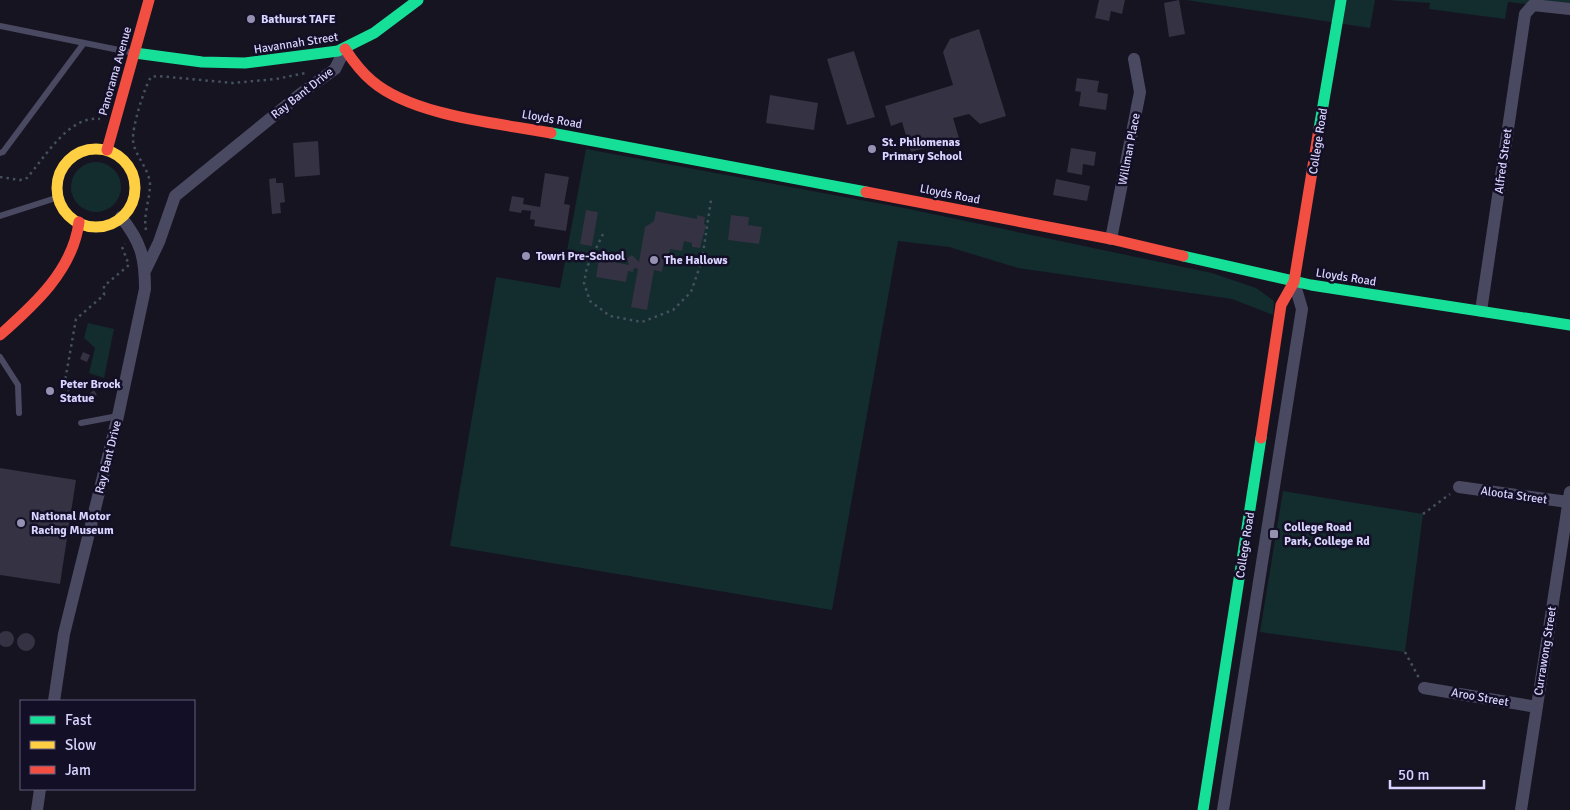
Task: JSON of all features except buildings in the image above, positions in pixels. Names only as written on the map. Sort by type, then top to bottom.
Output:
[{"type":"street","name":"Panorama Avenue","points":[[107,150],[149,0]]},
{"type":"street","name":"Havannah Street","points":[[135,53],[196,63],[272,63],[345,49],[382,28],[418,0]]},
{"type":"street","name":"College Road","points":[[1203,810],[1281,305],[1294,282],[1341,0]]},
{"type":"street","name":"Alfred Street","points":[[1481,311],[1524,20],[1527,10],[1538,4],[1570,8]]},
{"type":"street","name":"Ray Bant Drive","points":[[145,271],[159,242],[176,196],[243,139],[335,69],[345,49]]},
{"type":"street","name":"Lloyds Road","points":[[345,49],[355,65],[380,89],[433,111],[1111,239],[1294,282],[1570,325]]},
{"type":"street","name":"Willman Place","points":[[1111,239],[1140,92],[1134,59]]},
{"type":"street","points":[[107,150],[118,155],[127,163],[134,180],[134,197],[129,208],[121,217],[101,226],[79,222],[70,216],[58,197],[57,186],[65,164],[84,151],[107,150]]},
{"type":"street","name":"Ray Bant Drive","points":[[54,700],[64,634],[118,416],[142,308],[145,271],[136,236],[121,217]]},
{"type":"street","points":[[0,335],[51,287],[78,234],[79,222]]},
{"type":"street","name":"College Road","points":[[1223,810],[1302,309],[1294,282]]},
{"type":"street","name":"Aloota Street","points":[[1459,487],[1569,497]]},
{"type":"street","name":"Currawong Street","points":[[1521,810],[1569,497]]},
{"type":"street","name":"Aroo Street","points":[[1424,688],[1537,707]]},
{"type":"street","points":[[37,810],[40,790]]},
{"type":"lane","points":[[0,26],[135,53]]},
{"type":"lane","points":[[0,153],[4,152],[84,43]]},
{"type":"lane","points":[[0,216],[58,197]]},
{"type":"lane","points":[[0,357],[18,386],[19,413]]},
{"type":"lane","points":[[81,423],[118,416]]},
{"type":"path","points":[[146,230],[144,217],[150,185],[148,173],[133,141],[144,87],[151,77],[158,76],[233,83],[276,79],[315,72],[330,72]]},
{"type":"path","points":[[0,177],[20,180],[27,178],[65,134],[77,124],[92,118],[99,118]]},
{"type":"path","points":[[603,234],[587,267],[584,283],[590,301],[610,316],[642,322],[673,310],[691,292],[702,260],[711,200]]},
{"type":"path","points":[[69,391],[65,381],[76,319],[104,295],[104,286],[128,265],[122,247],[128,241]]},
{"type":"path","points":[[1423,514],[1459,487]]},
{"type":"path","points":[[1405,652],[1424,688]]},
{"type":"green space","points":[[1186,0],[1375,0],[1370,28]]},
{"type":"green space","points":[[1388,0],[1570,0],[1570,9],[1508,2],[1505,19],[1429,9],[1430,3]]},
{"type":"green space","points":[[586,149],[904,208],[1212,273],[1256,288],[1274,301],[1273,315],[1232,299],[1018,268],[949,247],[898,241],[832,610],[450,546],[496,277],[560,288]]},
{"type":"green space","points":[[91,162],[101,162],[114,169],[121,182],[121,192],[114,205],[101,212],[91,212],[82,208],[75,201],[71,192],[71,182],[75,173],[82,166]]},
{"type":"green space","points":[[88,323],[114,329],[104,378],[89,373],[95,348],[84,338]]},
{"type":"green space","points":[[1283,491],[1423,514],[1405,652],[1260,632]]},
{"type":"traffic: fast","points":[[135,53],[202,62],[245,63],[338,51],[374,33],[418,0]]},
{"type":"traffic: fast","points":[[1319,129],[1341,0]]},
{"type":"traffic: fast","points":[[551,133],[866,192]]},
{"type":"traffic: fast","points":[[1183,256],[1311,285],[1570,325]]},
{"type":"traffic: fast","points":[[1203,810],[1261,438]]},
{"type":"traffic: slow","points":[[96,149],[111,152],[123,161],[132,173],[135,188],[132,203],[123,215],[111,224],[96,227],[81,224],[69,215],[60,203],[57,188],[60,173],[69,161],[81,152],[96,149]]},
{"type":"traffic: jam","points":[[107,150],[149,0]]},
{"type":"traffic: jam","points":[[345,49],[357,66],[372,81],[389,93],[410,102],[457,116],[551,133]]},
{"type":"traffic: jam","points":[[1261,438],[1281,305],[1294,282],[1319,129]]},
{"type":"traffic: jam","points":[[866,192],[1111,239],[1183,256]]},
{"type":"traffic: jam","points":[[0,335],[38,299],[60,271],[69,256],[79,222]]},
{"type":"place","name":"Bathurst TAFE","points":[[251,19]]},
{"type":"place","name":"St. Philomenas Primary School","points":[[872,149]]},
{"type":"place","name":"Towri Pre-School","points":[[526,256]]},
{"type":"place","name":"The Hallows","points":[[654,260]]},
{"type":"place","name":"Peter Brock Statue","points":[[50,391]]},
{"type":"place","name":"National Motor Racing Museum","points":[[21,523]]},
{"type":"place","name":"College Road Park, College Rd","points":[[1274,534]]}]
